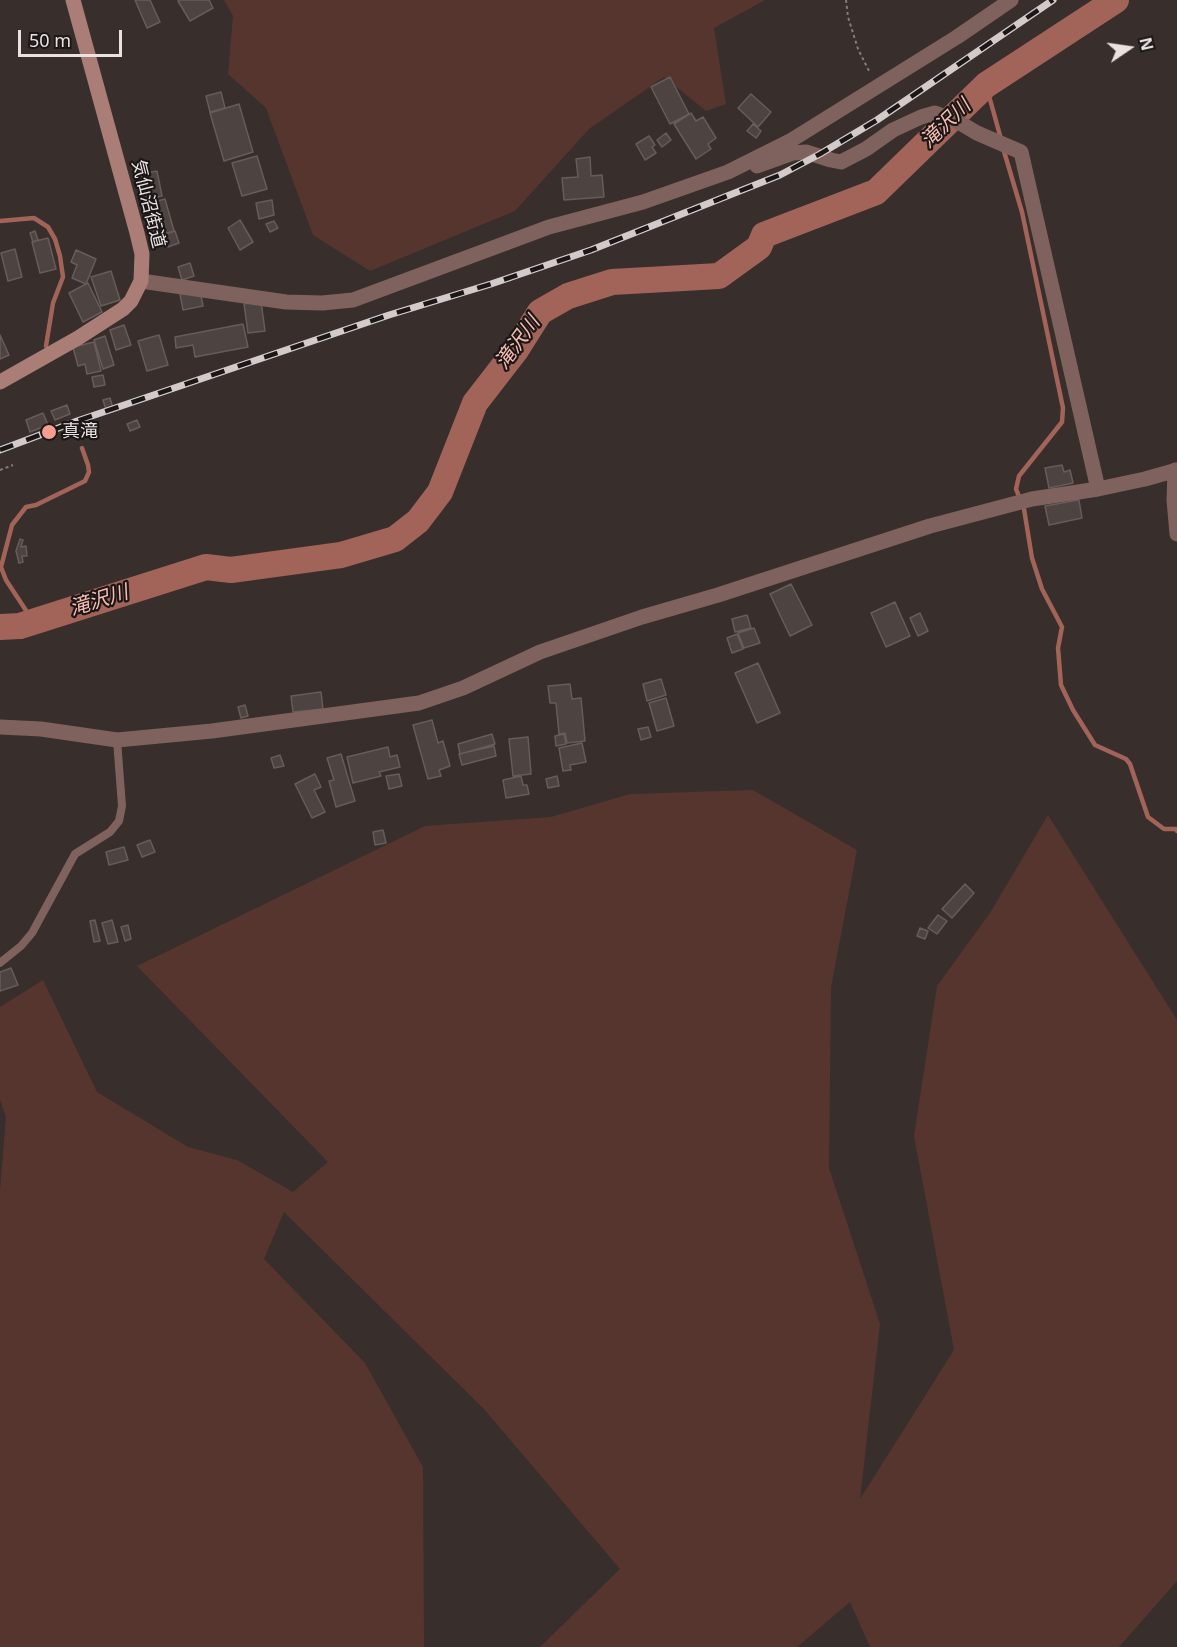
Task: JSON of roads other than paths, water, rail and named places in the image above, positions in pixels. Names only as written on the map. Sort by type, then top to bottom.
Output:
[{"type":"street","name":"気仙沼街道","points":[[73,0],[142,254],[141,281]]},
{"type":"street","points":[[0,382],[78,338],[123,309],[131,301],[141,281],[286,302],[322,303],[353,300],[549,227],[643,202],[728,172],[790,141],[957,37],[1011,0]]},
{"type":"street","points":[[728,172],[744,171],[793,153],[806,152],[841,162],[866,149],[893,130],[934,113],[955,120],[977,133],[1021,152],[1098,489]]},
{"type":"street","points":[[0,727],[41,729],[117,740],[212,731],[419,703],[463,688],[540,652],[642,616],[718,595],[930,526],[1032,499],[1098,489],[1176,470],[1174,500],[1177,534]]},
{"type":"lane","points":[[0,963],[21,946],[32,933],[75,854],[110,832],[119,821],[122,806],[117,740]]},
{"type":"waterway","name":"滝沢川","points":[[0,627],[20,626],[206,567],[231,570],[341,555],[395,539],[418,521],[440,492],[475,403],[516,350],[540,312],[568,296],[612,282],[719,276],[759,247],[764,235],[876,192],[986,85],[1116,0]]},
{"type":"waterway","points":[[986,85],[1001,139]]},
{"type":"waterway","points":[[1003,148],[1022,212],[1063,408],[1062,422],[1019,476],[1016,489],[1024,509],[1032,558],[1042,589],[1062,627],[1058,648],[1061,685],[1073,710],[1095,745],[1126,759],[1130,764],[1148,817],[1164,829],[1176,829],[1177,831]]},
{"type":"waterway","points":[[0,221],[34,218],[48,227],[55,239],[63,277],[53,303],[46,346]]},
{"type":"waterway","points":[[45,618],[27,612],[6,580],[1,567],[12,525],[26,507],[36,505],[85,481],[89,472],[82,448]]},
{"type":"railway","points":[[0,450],[77,421],[389,315],[591,250],[780,175],[877,120],[1053,0]]},
{"type":"place","name":"真滝","points":[[49,432]]}]
